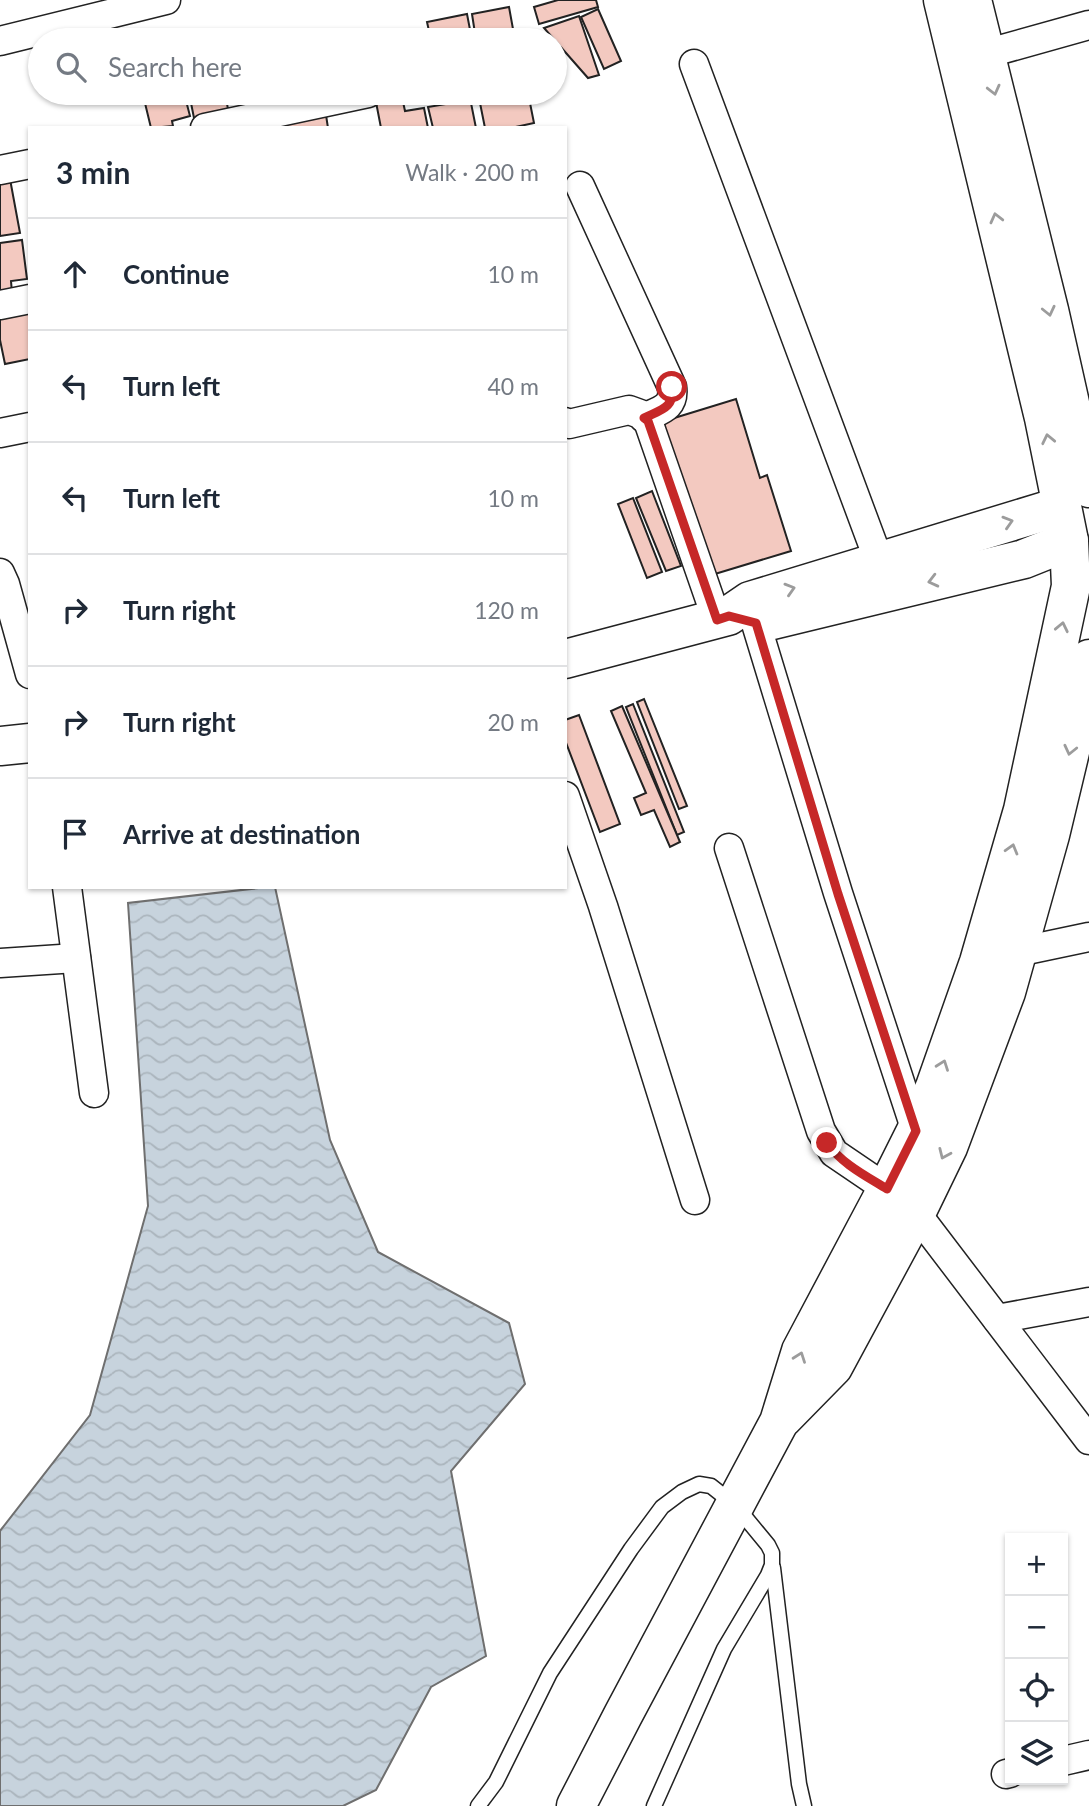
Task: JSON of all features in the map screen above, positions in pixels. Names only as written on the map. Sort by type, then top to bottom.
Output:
[{"type":"main road","points":[[943,0],[1044,418],[1080,512]]},
{"type":"main road","points":[[576,1806],[779,1422],[801,1351],[916,1131],[935,1087],[979,962],[1023,810],[1071,586],[1080,512],[1049,310],[972,0]]},
{"type":"main road","points":[[738,615],[878,561],[1080,512]]},
{"type":"main road","points":[[567,658],[738,615],[1024,559],[1080,512]]},
{"type":"main road","points":[[779,1422],[833,1367],[916,1213],[948,1147],[1006,992],[1053,821],[1079,714],[1089,659]]},
{"type":"main road","points":[[0,746],[28,743]]},
{"type":"street","points":[[53,28],[166,0]]},
{"type":"street","points":[[985,54],[1089,25]]},
{"type":"street","points":[[0,41],[28,34]]},
{"type":"street","points":[[694,64],[878,561]]},
{"type":"street","points":[[214,126],[312,105]]},
{"type":"street","points":[[0,170],[28,163]]},
{"type":"street","points":[[580,187],[672,387],[674,397],[669,405],[644,418]]},
{"type":"street","points":[[0,305],[28,299]]},
{"type":"street","points":[[567,423],[629,410],[648,421],[738,615],[838,894],[916,1131]]},
{"type":"street","points":[[0,433],[28,427]]},
{"type":"street","points":[[0,573],[28,667]]},
{"type":"street","points":[[567,802],[603,906],[695,1200]]},
{"type":"street","points":[[729,848],[821,1131],[834,1153],[887,1189]]},
{"type":"street","points":[[67,889],[94,1093]]},
{"type":"street","points":[[1017,952],[1089,937]]},
{"type":"street","points":[[0,963],[76,958]]},
{"type":"street","points":[[916,1213],[1089,1440]]},
{"type":"street","points":[[997,1319],[1089,1302]]},
{"type":"street","points":[[1068,1760],[1089,1755]]},
{"type":"lane","points":[[478,1806],[496,1782],[550,1673],[631,1549],[662,1507],[682,1492],[699,1485],[711,1486],[735,1504],[772,1553],[799,1784],[804,1806]]},
{"type":"lane","points":[[654,1806],[724,1649],[772,1565]]},
{"type":"water","points":[[250,889],[275,889],[330,1140],[378,1252],[509,1323],[525,1384],[451,1471],[486,1656],[431,1687],[376,1790],[343,1806],[0,1806],[0,1531],[90,1415],[148,1206],[128,903]]},
{"type":"building","points":[[558,0],[596,0],[598,7],[539,24],[534,7]]},
{"type":"building","points":[[509,7],[513,28],[474,28],[472,14]]},
{"type":"building","points":[[598,9],[621,61],[604,69],[581,17]]},
{"type":"building","points":[[467,14],[470,28],[428,28],[427,22]]},
{"type":"building","points":[[579,16],[599,75],[588,78],[567,54],[567,28],[544,28]]},
{"type":"building","points":[[145,105],[187,105],[190,116],[172,121],[173,126],[151,126]]},
{"type":"building","points":[[191,105],[227,105],[228,109],[194,118]]},
{"type":"building","points":[[377,105],[404,105],[405,111],[424,108],[428,126],[381,126]]},
{"type":"building","points":[[471,105],[476,126],[433,126],[428,107]]},
{"type":"building","points":[[480,105],[530,105],[534,123],[520,126],[485,126]]},
{"type":"building","points":[[326,115],[328,126],[285,126]]},
{"type":"building","points":[[10,179],[20,233],[0,236],[0,181]]},
{"type":"building","points":[[22,240],[27,279],[11,281],[12,293],[0,294],[0,243]]},
{"type":"building","points":[[28,310],[28,359],[5,364],[0,340],[0,316]]},
{"type":"building","points":[[736,399],[760,478],[767,475],[791,551],[705,577],[658,423]]},
{"type":"building","points":[[652,491],[681,566],[666,571],[636,498]]},
{"type":"building","points":[[633,498],[662,572],[647,578],[618,504]]},
{"type":"building","points":[[644,699],[687,806],[679,809],[637,702]]},
{"type":"building","points":[[633,704],[684,832],[677,835],[626,707]]},
{"type":"building","points":[[622,706],[680,842],[670,847],[654,810],[641,815],[634,798],[646,793],[611,711]]},
{"type":"building","points":[[579,715],[620,824],[600,832],[567,745],[567,719]]},
{"type":"route","points":[[672,387],[674,397],[669,405],[644,418],[648,421],[717,620],[729,616],[756,623],[838,894],[916,1131],[887,1189],[834,1153],[827,1143]]}]
